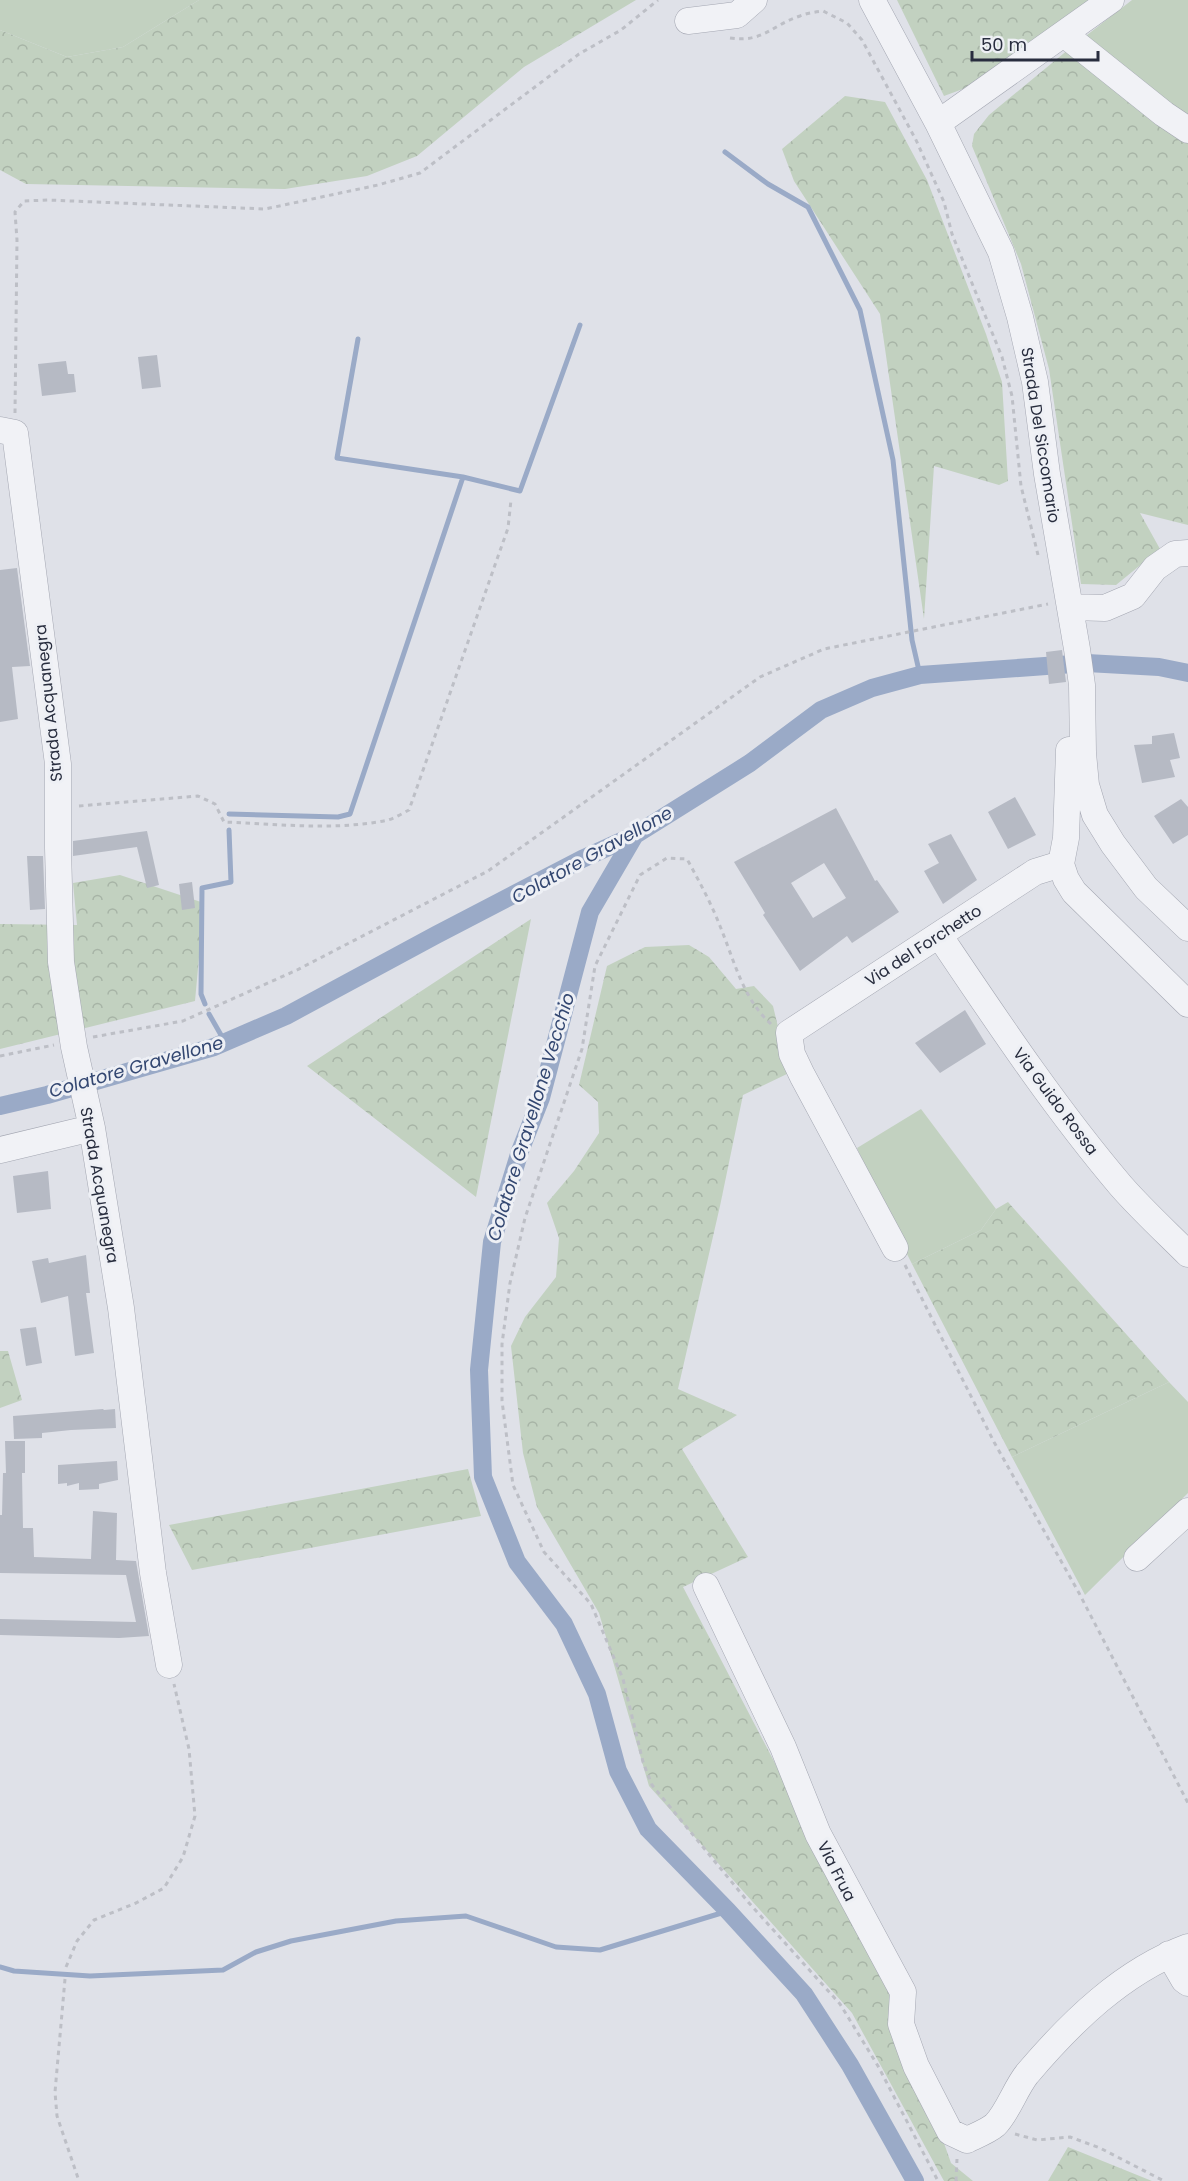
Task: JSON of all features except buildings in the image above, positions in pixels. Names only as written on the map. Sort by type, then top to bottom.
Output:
[{"type":"street","points":[[700,20],[737,15],[754,0]]},
{"type":"street","name":"Strada Del Siccomario","points":[[872,0],[938,123],[1001,252],[1020,317],[1035,382],[1047,474],[1082,685]]},
{"type":"street","points":[[938,123],[1111,0]]},
{"type":"street","points":[[1064,34],[1164,114],[1188,130]]},
{"type":"street","name":"Strada Acquanegra","points":[[7,432],[58,764],[61,962],[74,1044],[92,1128],[121,1308],[153,1573],[170,1665]]},
{"type":"street","points":[[1070,604],[1105,608],[1133,596],[1155,568],[1174,554],[1188,553]]},
{"type":"street","points":[[1082,685],[1069,748],[1066,838],[1061,864],[1074,892],[1188,1004]]},
{"type":"street","points":[[1082,685],[1086,785],[1095,815],[1113,844],[1146,888],[1188,928]]},
{"type":"street","name":"Via del Forchetto","points":[[789,1033],[1035,872],[1061,864]]},
{"type":"street","name":"Via Guido Rossa","points":[[939,935],[1026,1063],[1090,1148],[1123,1188],[1188,1254]]},
{"type":"street","points":[[789,1033],[792,1054],[802,1075],[895,1248]]},
{"type":"street","points":[[0,1150],[92,1128]]},
{"type":"street","points":[[1137,1558],[1188,1511]]},
{"type":"street","name":"Via Frua","points":[[706,1586],[783,1747],[818,1834],[903,1992],[901,2024],[916,2066],[950,2132],[966,2140],[984,2131]]},
{"type":"street","points":[[984,2131],[978,2124],[1019,2067],[1101,1982],[1145,1956],[1178,1951],[1184,1980],[1188,1983]]},
{"type":"path","points":[[7,432],[17,240],[15,212],[24,201],[265,209],[420,173],[579,54],[621,30],[658,0]]},
{"type":"path","points":[[700,20],[724,37],[742,40],[758,38],[799,16],[823,10],[847,23],[862,40],[916,140],[944,202],[952,234],[1002,357],[1012,396],[1021,486],[1039,558]]},
{"type":"path","points":[[58,808],[105,802],[198,796],[215,804],[224,822],[305,824],[346,824],[390,820],[409,810],[508,528],[510,500]]},
{"type":"path","points":[[0,1056],[74,1044],[183,1021],[297,970],[488,871],[760,677],[824,649],[1070,604]]},
{"type":"path","points":[[789,1033],[776,1028],[762,1015],[745,990],[720,924],[687,859],[667,858],[640,875],[595,966],[582,1049],[525,1218],[510,1283],[502,1344],[502,1401],[513,1485],[544,1552],[591,1604],[623,1679],[643,1762],[652,1785],[748,1904],[840,2004],[878,2066],[938,2181]]},
{"type":"path","points":[[895,1248],[917,1286],[994,1442],[1079,1593],[1188,1803]]},
{"type":"path","points":[[66,1967],[77,1941],[94,1920],[136,1903],[164,1888],[183,1857],[195,1816],[189,1749],[170,1665]]},
{"type":"path","points":[[65,1979],[56,2092],[57,2116],[80,2181]]},
{"type":"path","points":[[984,2131],[1009,2132],[1037,2140],[1070,2138],[1100,2148],[1164,2181]]},
{"type":"green space","points":[[0,0],[199,0],[123,47],[67,57],[0,30]]},
{"type":"green space","points":[[199,0],[636,0],[524,67],[417,156],[367,176],[285,189],[26,184],[0,170],[0,30],[67,57],[123,47]]},
{"type":"green space","points":[[897,0],[1092,0],[979,83],[944,96]]},
{"type":"green space","points":[[1132,0],[1188,0],[1188,122],[1069,49]]},
{"type":"green space","points":[[1069,49],[1188,122],[1188,525],[1140,513],[1160,549],[1116,585],[1081,584],[1049,369],[1021,264],[972,146],[974,134],[989,115]]},
{"type":"green space","points":[[845,96],[885,102],[927,180],[1002,382],[1008,481],[999,485],[934,466],[924,619],[880,314],[794,181],[782,149]]},
{"type":"green space","points":[[120,875],[204,903],[195,1001],[0,1049],[0,924],[77,925],[73,883]]},
{"type":"green space","points":[[531,919],[476,1197],[307,1066]]},
{"type":"green space","points":[[689,945],[709,957],[736,989],[754,986],[773,1006],[789,1073],[743,1095],[678,1389],[737,1415],[682,1449],[748,1557],[683,1587],[896,1995],[951,2163],[973,2181],[944,2181],[852,2013],[649,1786],[599,1613],[537,1507],[523,1453],[511,1346],[525,1317],[556,1277],[559,1238],[547,1203],[574,1171],[599,1133],[598,1102],[579,1085],[607,966],[645,947]]},
{"type":"green space","points":[[921,1109],[996,1209],[981,1230],[912,1264],[857,1148]]},
{"type":"green space","points":[[1008,1202],[1169,1382],[1012,1457],[912,1264],[981,1230],[996,1209]]},
{"type":"green space","points":[[0,1351],[8,1351],[22,1400],[0,1408]]},
{"type":"green space","points":[[1169,1382],[1188,1402],[1188,1493],[1085,1595],[1012,1457]]},
{"type":"green space","points":[[468,1469],[481,1516],[192,1570],[169,1525]]},
{"type":"green space","points":[[1068,2147],[1152,2181],[1048,2181]]},
{"type":"waterway","points":[[725,152],[768,184],[808,207],[860,310],[893,460],[912,640],[920,675]]},
{"type":"waterway","points":[[358,339],[337,458],[463,477],[520,491],[580,325]]},
{"type":"waterway","points":[[229,814],[338,817],[350,814],[463,477]]},
{"type":"waterway","name":"Colatore Gravellone","points":[[0,1106],[47,1095],[214,1047],[286,1016],[582,859],[635,835],[750,763],[821,710],[872,688],[920,675],[1087,663],[1159,667],[1188,673]]},
{"type":"waterway","points":[[205,1004],[201,994],[202,888],[231,882],[229,830]]},
{"type":"waterway","name":"Colatore Gravellone Vecchio","points":[[635,835],[590,912],[541,1098],[520,1151],[492,1242],[479,1370],[483,1477],[517,1562],[564,1624],[597,1694],[618,1771],[648,1829],[804,1994],[850,2065],[915,2181]]},
{"type":"waterway","points":[[209,1014],[225,1042]]},
{"type":"waterway","points":[[0,1967],[14,1971],[90,1976],[223,1970],[256,1952],[291,1941],[396,1921],[466,1916],[556,1947],[600,1950],[728,1911]]}]
